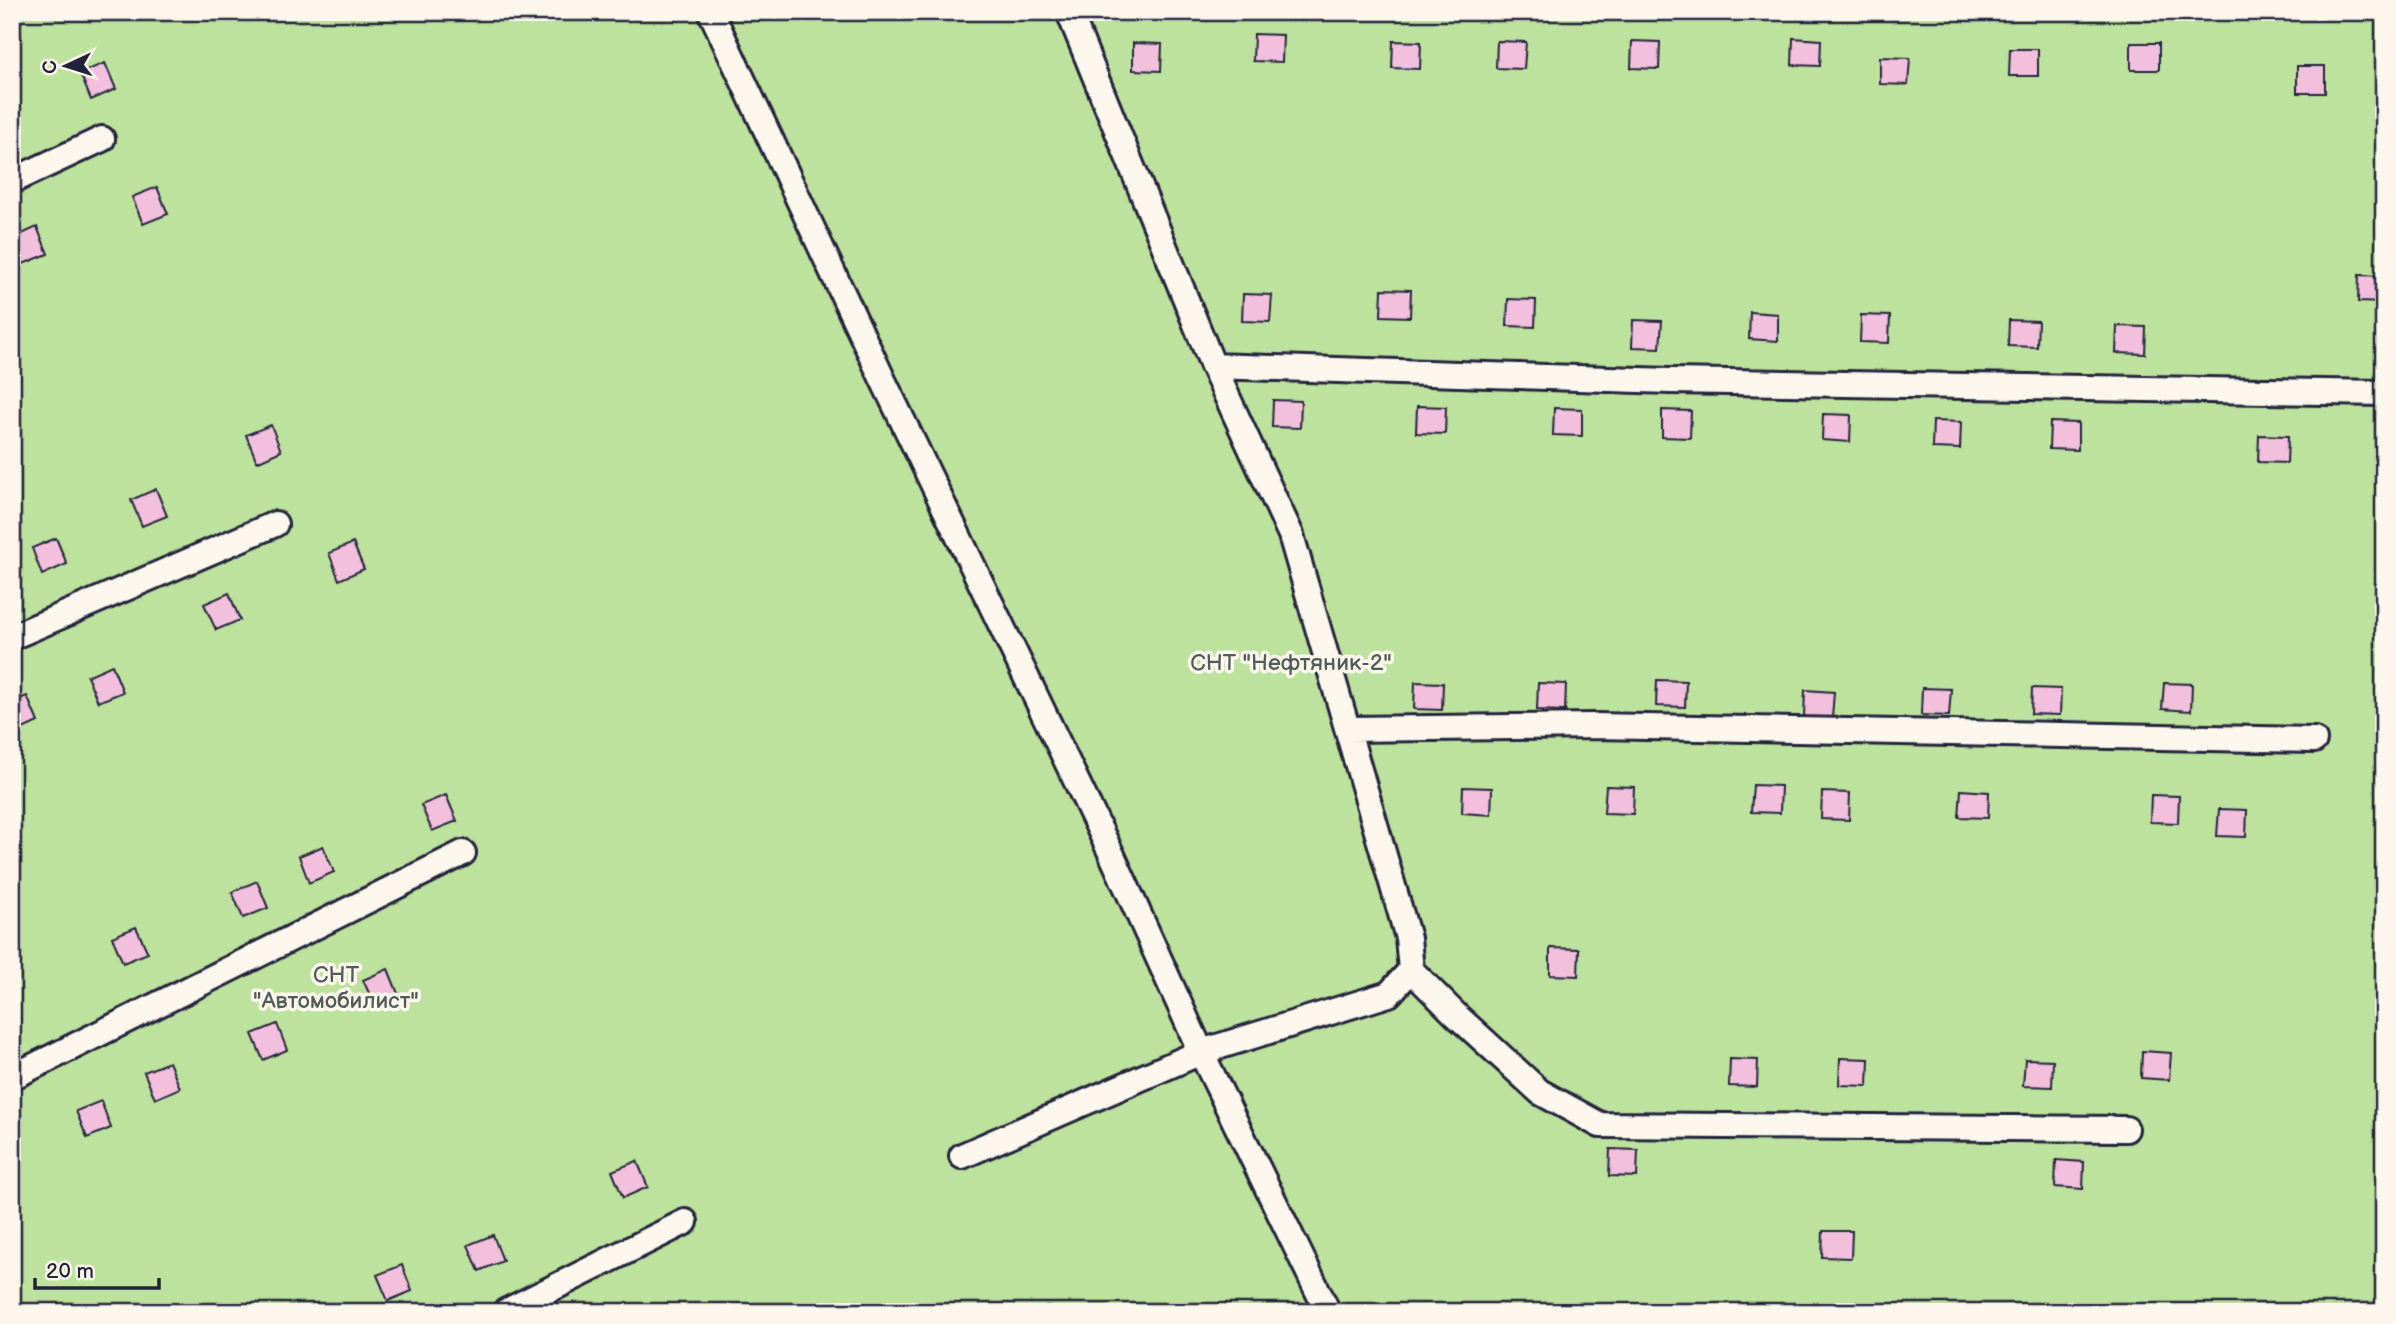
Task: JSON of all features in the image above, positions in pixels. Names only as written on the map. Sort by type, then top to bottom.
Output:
[{"type":"lane","points":[[711,12],[888,392],[1112,855],[1200,1052],[1328,1312]]},
{"type":"lane","points":[[1069,12],[1213,366],[1291,535],[1408,938],[1411,970],[1540,1092],[1600,1125],[2126,1129]]},
{"type":"lane","points":[[12,181],[102,139]]},
{"type":"lane","points":[[1213,366],[1670,381],[2384,393]]},
{"type":"lane","points":[[12,637],[275,524]]},
{"type":"lane","points":[[1348,729],[1595,726],[2314,740]]},
{"type":"lane","points":[[12,1077],[463,853]]},
{"type":"lane","points":[[962,1157],[1200,1052],[1389,994],[1411,970]]},
{"type":"lane","points":[[505,1312],[685,1222]]},
{"type":"green space","name":"СНТ \"Нефтяник-2\"","points":[[12,12],[2384,12],[2384,1312],[12,1312]]},
{"type":"building","points":[[1254,34],[1283,35],[1282,62],[1253,61]]},
{"type":"building","points":[[1793,38],[1821,40],[1820,66],[1792,65]]},
{"type":"building","points":[[1393,41],[1421,42],[1420,69],[1392,68]]},
{"type":"building","points":[[1497,41],[1526,42],[1524,69],[1496,68]]},
{"type":"building","points":[[1632,41],[1660,42],[1659,69],[1631,68]]},
{"type":"building","points":[[1133,43],[1162,44],[1161,71],[1133,70]]},
{"type":"building","points":[[2131,43],[2159,43],[2159,70],[2131,70]]},
{"type":"building","points":[[2010,49],[2038,49],[2038,76],[2009,76]]},
{"type":"building","points":[[1880,57],[1910,58],[1908,85],[1880,84]]},
{"type":"building","points":[[105,63],[116,89],[91,100],[80,73]]},
{"type":"building","points":[[2297,66],[2325,66],[2325,93],[2297,93]]},
{"type":"building","points":[[157,187],[168,214],[143,224],[132,197]]},
{"type":"building","points":[[37,227],[48,254],[23,264],[13,238]]},
{"type":"building","points":[[2359,275],[2384,276],[2384,303],[2358,302]]},
{"type":"building","points":[[1382,289],[1411,290],[1410,317],[1381,316]]},
{"type":"building","points":[[1243,294],[1272,295],[1270,322],[1242,321]]},
{"type":"building","points":[[1508,299],[1536,300],[1535,327],[1507,326]]},
{"type":"building","points":[[1750,312],[1778,314],[1778,341],[1749,339]]},
{"type":"building","points":[[1861,315],[1890,316],[1889,343],[1860,342]]},
{"type":"building","points":[[1633,320],[1662,321],[1660,348],[1632,347]]},
{"type":"building","points":[[2009,320],[2038,321],[2037,347],[2008,346]]},
{"type":"building","points":[[2117,326],[2146,327],[2145,354],[2116,353]]},
{"type":"building","points":[[1273,400],[1301,401],[1300,428],[1272,427]]},
{"type":"building","points":[[1417,406],[1446,407],[1445,434],[1416,433]]},
{"type":"building","points":[[1554,408],[1582,409],[1582,436],[1553,435]]},
{"type":"building","points":[[1662,410],[1691,411],[1690,438],[1662,437]]},
{"type":"building","points":[[1823,414],[1851,415],[1850,442],[1822,440]]},
{"type":"building","points":[[1933,421],[1961,422],[1960,449],[1932,448]]},
{"type":"building","points":[[2050,422],[2078,423],[2078,450],[2049,449]]},
{"type":"building","points":[[271,425],[281,451],[257,462],[246,435]]},
{"type":"building","points":[[2259,435],[2288,436],[2287,463],[2258,462]]},
{"type":"building","points":[[156,489],[167,516],[142,526],[131,500]]},
{"type":"building","points":[[56,538],[67,564],[42,575],[32,548]]},
{"type":"building","points":[[353,543],[364,569],[339,580],[329,553]]},
{"type":"building","points":[[229,593],[240,620],[216,630],[204,604]]},
{"type":"building","points":[[112,665],[123,692],[98,702],[87,676]]},
{"type":"building","points":[[1657,680],[1686,681],[1685,707],[1656,706]]},
{"type":"building","points":[[1415,682],[1443,683],[1442,710],[1414,709]]},
{"type":"building","points":[[1538,683],[1566,684],[1565,711],[1537,710]]},
{"type":"building","points":[[2164,683],[2192,684],[2191,711],[2162,709]]},
{"type":"building","points":[[1922,688],[1951,689],[1949,716],[1921,715]]},
{"type":"building","points":[[2032,688],[2061,689],[2060,715],[2031,714]]},
{"type":"building","points":[[1805,690],[1834,692],[1832,718],[1804,717]]},
{"type":"building","points":[[27,696],[38,722],[14,733],[12,702]]},
{"type":"building","points":[[1753,785],[1781,786],[1780,813],[1751,812]]},
{"type":"building","points":[[1606,786],[1634,787],[1633,814],[1604,813]]},
{"type":"building","points":[[1463,787],[1492,788],[1491,815],[1462,813]]},
{"type":"building","points":[[1961,790],[1989,792],[1988,818],[1959,817]]},
{"type":"building","points":[[1822,792],[1850,793],[1849,820],[1821,819]]},
{"type":"building","points":[[446,795],[457,821],[432,831],[421,805]]},
{"type":"building","points":[[2151,795],[2179,796],[2178,823],[2150,822]]},
{"type":"building","points":[[2219,809],[2247,810],[2246,837],[2217,836]]},
{"type":"building","points":[[323,846],[334,872],[309,883],[299,856]]},
{"type":"building","points":[[257,881],[268,908],[243,918],[232,892]]},
{"type":"building","points":[[136,927],[148,953],[123,963],[112,937]]},
{"type":"building","points":[[1550,948],[1579,949],[1578,976],[1550,975]]},
{"type":"building","points":[[388,969],[399,996],[375,1006],[363,980]]},
{"type":"building","points":[[277,1024],[287,1050],[263,1060],[252,1034]]},
{"type":"building","points":[[2142,1051],[2171,1053],[2169,1080],[2141,1078]]},
{"type":"building","points":[[1840,1058],[1869,1059],[1868,1086],[1839,1085]]},
{"type":"building","points":[[1730,1059],[1758,1060],[1757,1087],[1729,1086]]},
{"type":"building","points":[[2025,1059],[2053,1060],[2052,1087],[2023,1086]]},
{"type":"building","points":[[169,1062],[180,1088],[155,1099],[144,1072]]},
{"type":"building","points":[[101,1101],[111,1128],[87,1138],[76,1111]]},
{"type":"building","points":[[1610,1149],[1638,1150],[1637,1177],[1609,1176]]},
{"type":"building","points":[[2056,1160],[2084,1162],[2083,1189],[2055,1187]]},
{"type":"building","points":[[637,1161],[648,1187],[623,1198],[612,1171]]},
{"type":"building","points":[[1823,1231],[1852,1231],[1851,1258],[1822,1257]]},
{"type":"building","points":[[493,1235],[503,1261],[479,1271],[468,1245]]},
{"type":"building","points":[[402,1265],[412,1291],[388,1301],[377,1275]]},
{"type":"park label","name":"СНТ \"Автомобилист\"","points":[[336,987]]}]
